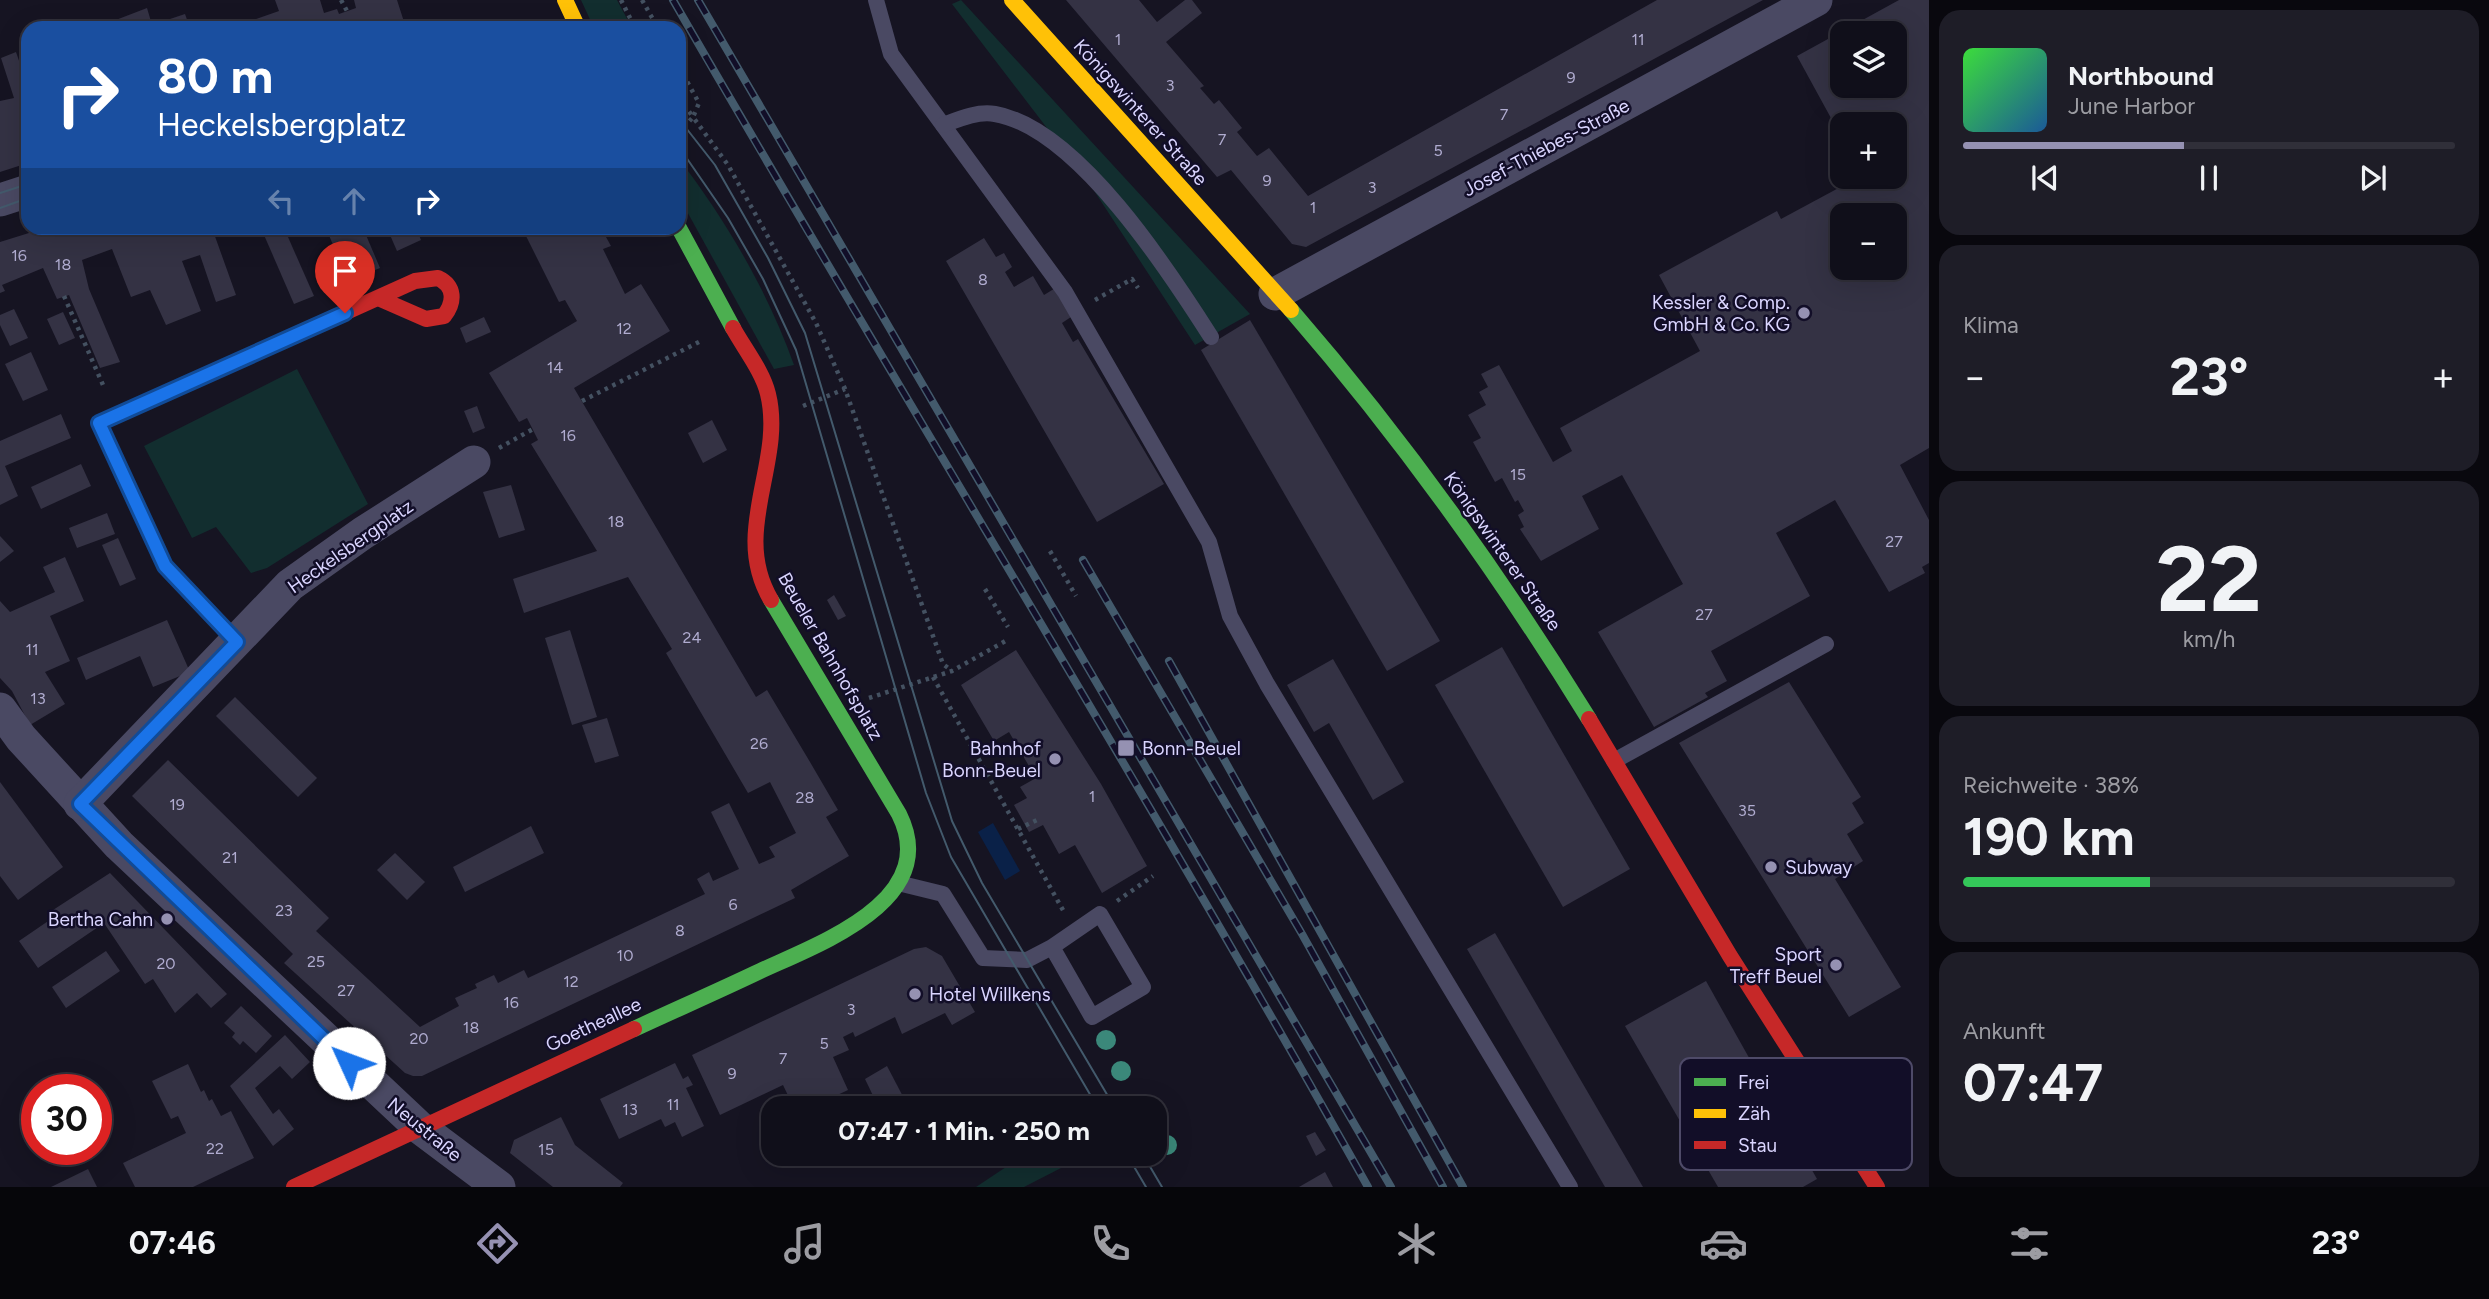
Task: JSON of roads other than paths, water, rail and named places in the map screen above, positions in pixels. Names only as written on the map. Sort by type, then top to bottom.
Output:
[{"type":"street","points":[[565,0],[575,21]]},
{"type":"street","name":"Königswinterer Straße","points":[[1012,0],[1275,294],[1391,430],[1452,510],[1514,600],[1795,1058]]},
{"type":"street","name":"Josef-Thiebes-Straße","points":[[1275,294],[1816,0]]},
{"type":"street","points":[[0,201],[21,194]]},
{"type":"street","name":"Beueler Bahnhofsplatz","points":[[683,235],[768,393],[771,422],[753,529],[758,572],[766,591],[890,796],[906,831],[907,854],[898,883]]},
{"type":"street","points":[[237,642],[165,566],[99,423],[378,298]]},
{"type":"street","name":"Heckelsbergplatz","points":[[80,804],[290,584],[474,462]]},
{"type":"street","name":"Neustraße","points":[[0,709],[11,746],[80,804],[261,980],[419,1127],[499,1187]]},
{"type":"street","name":"Goetheallee","points":[[294,1187],[844,932],[882,906],[898,883]]},
{"type":"street","name":"Königswinterer Straße","points":[[1866,1170],[1877,1187]]},
{"type":"lane","points":[[876,0],[891,54],[1065,292],[1209,542],[1230,616],[1267,684],[1570,1187]]},
{"type":"lane","points":[[943,125],[968,115],[994,114],[1024,124],[1047,140],[1091,176],[1134,223],[1211,337]]},
{"type":"lane","points":[[1614,761],[1826,644]]},
{"type":"lane","points":[[898,883],[943,894],[983,957],[1027,960],[1052,947],[1100,914],[1143,986],[1092,1017],[1052,947]]},
{"type":"water","points":[[993,823],[1020,871],[1005,880],[978,832]]},
{"type":"tram line","points":[[686,128],[715,165],[768,258],[805,333],[952,821],[982,883],[1108,1096]]},
{"type":"tram line","points":[[686,157],[728,218],[763,279],[796,350],[926,793],[951,857],[1091,1096]]},
{"type":"tram line","points":[[0,193],[21,186]]},
{"type":"tram line","points":[[0,208],[21,200]]},
{"type":"tram line","points":[[1134,1166],[1146,1187]]},
{"type":"tram line","points":[[1150,1166],[1162,1187]]},
{"type":"railway","points":[[673,0],[685,21]]},
{"type":"railway","points":[[698,0],[1391,1187]]},
{"type":"railway","points":[[686,22],[1110,740],[1368,1187]]},
{"type":"railway","points":[[1083,560],[1302,934],[1443,1187]]},
{"type":"railway","points":[[1169,661],[1463,1187]]},
{"type":"place","name":"Kessler & Comp. GmbH & Co. KG","points":[[1804,313]]},
{"type":"place","name":"Bonn-Beuel","points":[[1126,748]]},
{"type":"place","name":"Bahnhof Bonn-Beuel","points":[[1055,759]]},
{"type":"place","name":"Subway","points":[[1771,867]]},
{"type":"place","name":"Bertha Cahn","points":[[167,919]]},
{"type":"place","name":"Sport Treff Beuel","points":[[1836,965]]},
{"type":"place","name":"Hotel Willkens","points":[[915,994]]}]
